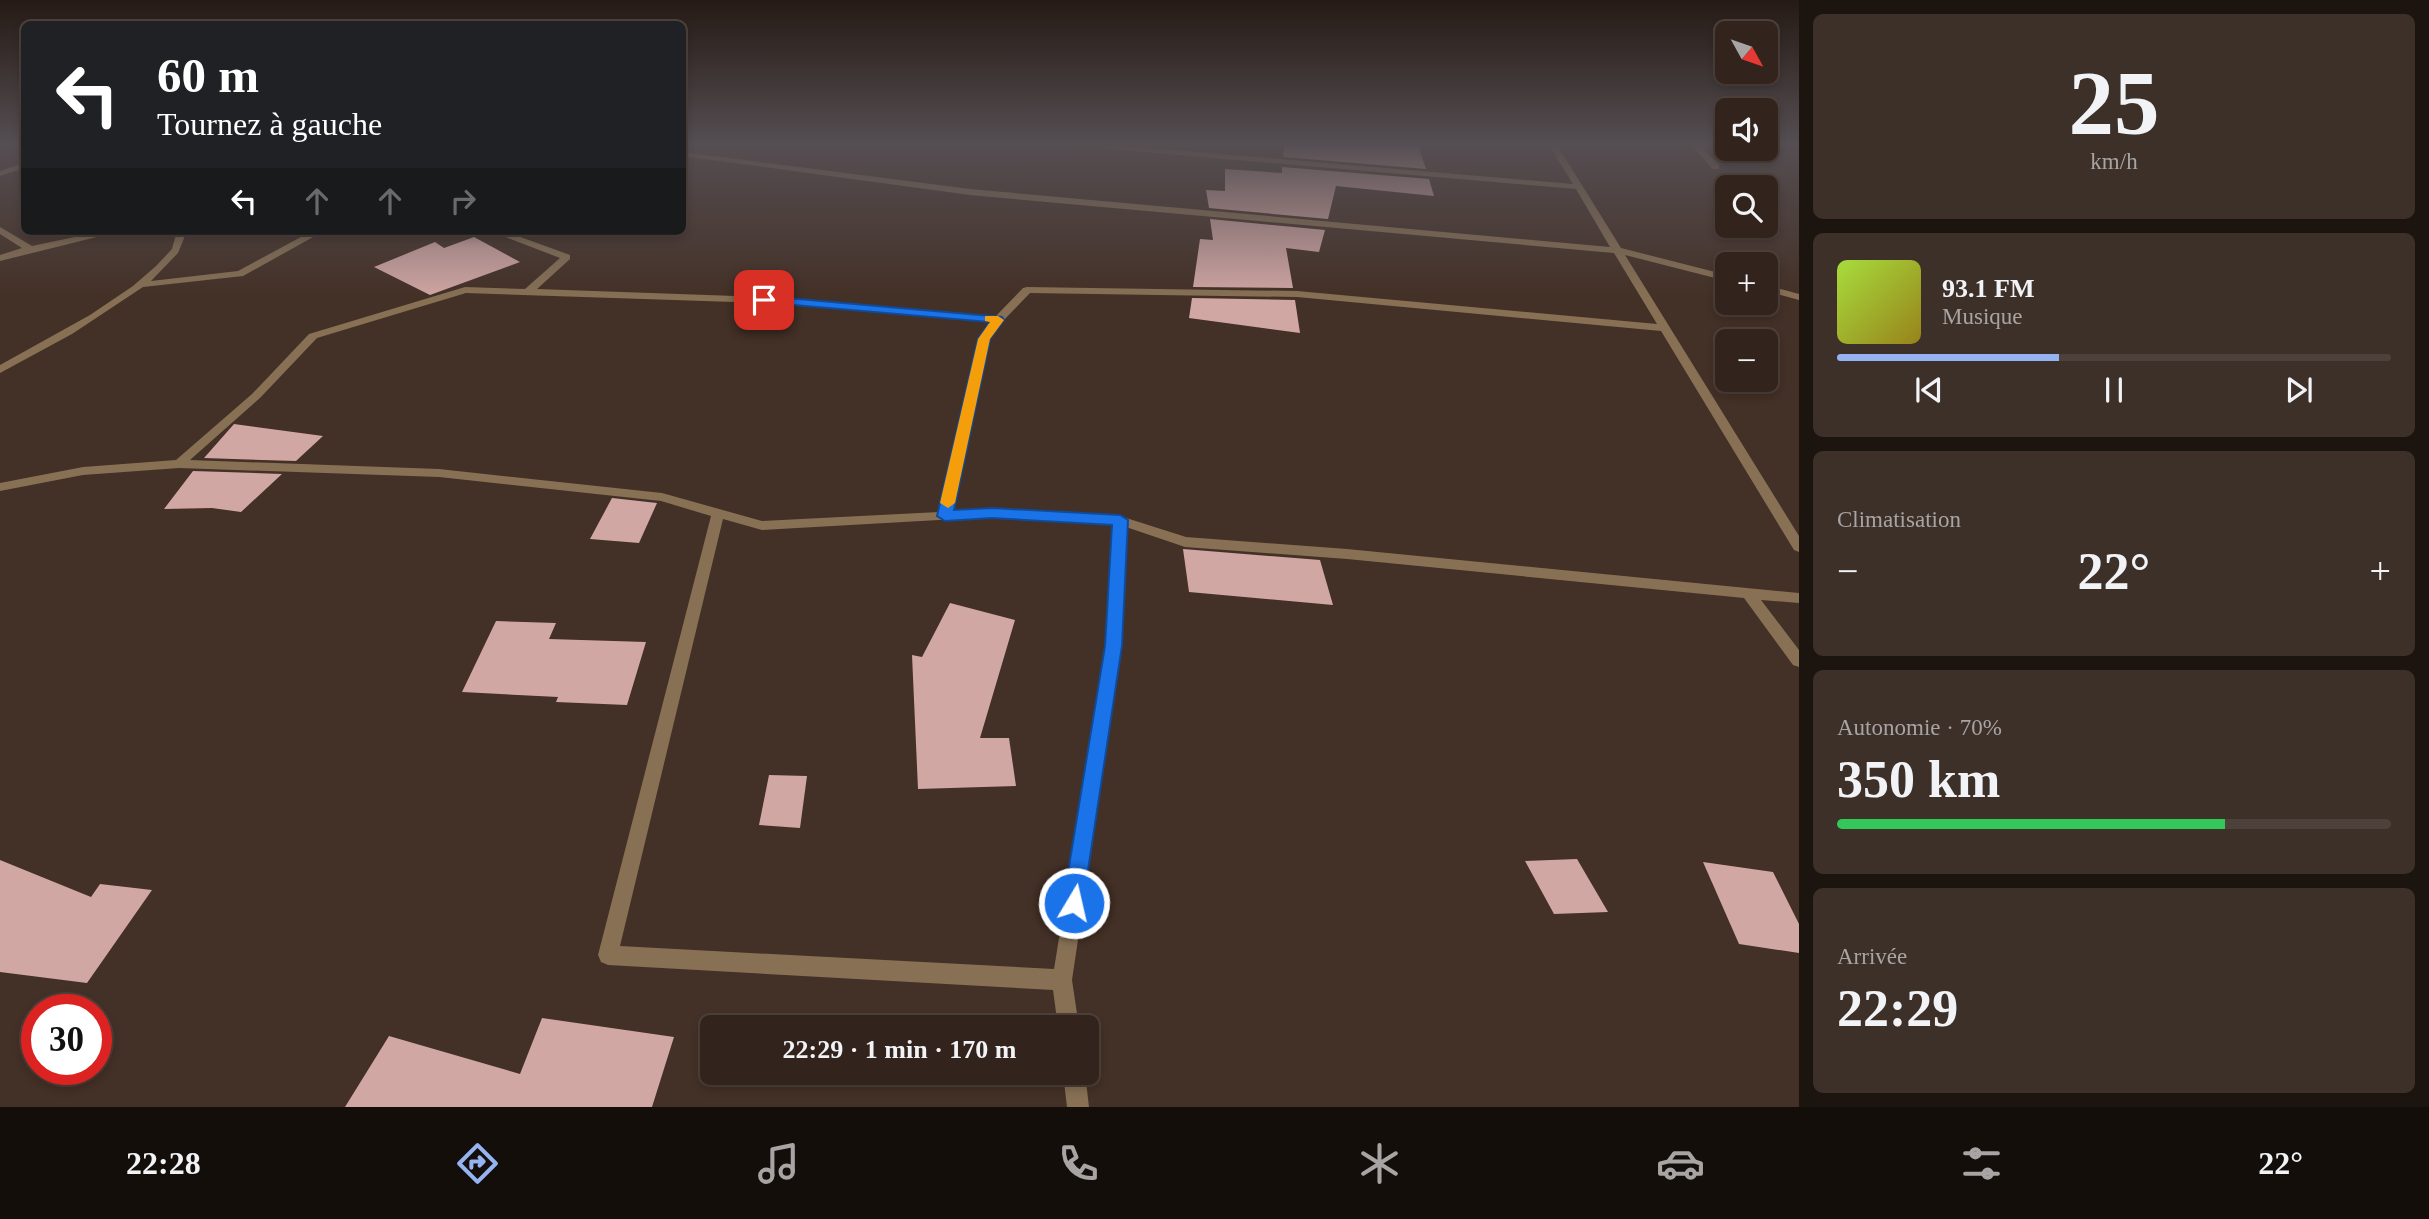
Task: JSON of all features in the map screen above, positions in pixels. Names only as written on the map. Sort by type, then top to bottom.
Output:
[{"type":"street","points":[[1022,197],[1617,250],[1715,275]]},
{"type":"street","points":[[1584,197],[1799,547]]},
{"type":"street","points":[[0,230],[30,249]]},
{"type":"street","points":[[0,258],[97,235]]},
{"type":"street","points":[[0,370],[75,329],[137,285],[177,250],[181,235]]},
{"type":"street","points":[[137,285],[240,274],[312,235]]},
{"type":"street","points":[[506,235],[567,257],[528,292]]},
{"type":"street","points":[[179,464],[256,396],[313,336],[465,290],[790,301],[998,320]]},
{"type":"street","points":[[945,516],[984,339],[1027,290],[1297,294],[1665,328]]},
{"type":"street","points":[[1778,291],[1799,297]]},
{"type":"street","points":[[0,487],[83,471],[179,464],[439,473],[662,497],[762,526],[992,513],[1120,520],[1185,542],[1347,554],[1799,598]]},
{"type":"street","points":[[718,513],[608,955],[1062,980]]},
{"type":"street","points":[[1066,1015],[1062,980],[1114,646],[1120,520]]},
{"type":"street","points":[[1749,594],[1799,660]]},
{"type":"street","points":[[1075,1085],[1078,1107]]},
{"type":"building","points":[[1207,197],[1333,197],[1328,219],[1209,208]]},
{"type":"building","points":[[1210,219],[1325,230],[1319,252],[1286,248],[1293,288],[1193,287],[1200,239],[1213,240]]},
{"type":"building","points":[[474,237],[520,262],[430,295],[374,267],[435,242],[444,248]]},
{"type":"building","points":[[1192,298],[1295,300],[1300,333],[1189,318]]},
{"type":"building","points":[[234,424],[323,436],[296,461],[204,458]]},
{"type":"building","points":[[193,471],[282,474],[241,512],[212,508],[164,509]]},
{"type":"building","points":[[612,498],[657,503],[639,543],[590,539]]},
{"type":"building","points":[[1183,549],[1320,560],[1333,605],[1189,592]]},
{"type":"building","points":[[950,603],[1015,620],[980,738],[1009,738],[1016,786],[918,789],[912,655],[922,657]]},
{"type":"building","points":[[496,621],[556,623],[549,639],[646,642],[627,705],[556,702],[558,697],[462,692]]},
{"type":"building","points":[[769,775],[807,776],[800,828],[759,825]]},
{"type":"building","points":[[1577,859],[1608,912],[1554,914],[1525,861]]},
{"type":"building","points":[[0,860],[91,897],[100,884],[152,890],[87,983],[0,972]]},
{"type":"building","points":[[1703,862],[1773,872],[1799,924],[1799,953],[1739,944]]},
{"type":"building","points":[[542,1018],[674,1037],[652,1107],[345,1107],[389,1036],[520,1074]]},
{"type":"slow traffic","points":[[948,503],[984,339],[998,320],[989,319]]},
{"type":"route","points":[[764,300],[998,320],[984,339],[945,516],[992,513],[1120,520],[1114,646],[1074,903]]}]
